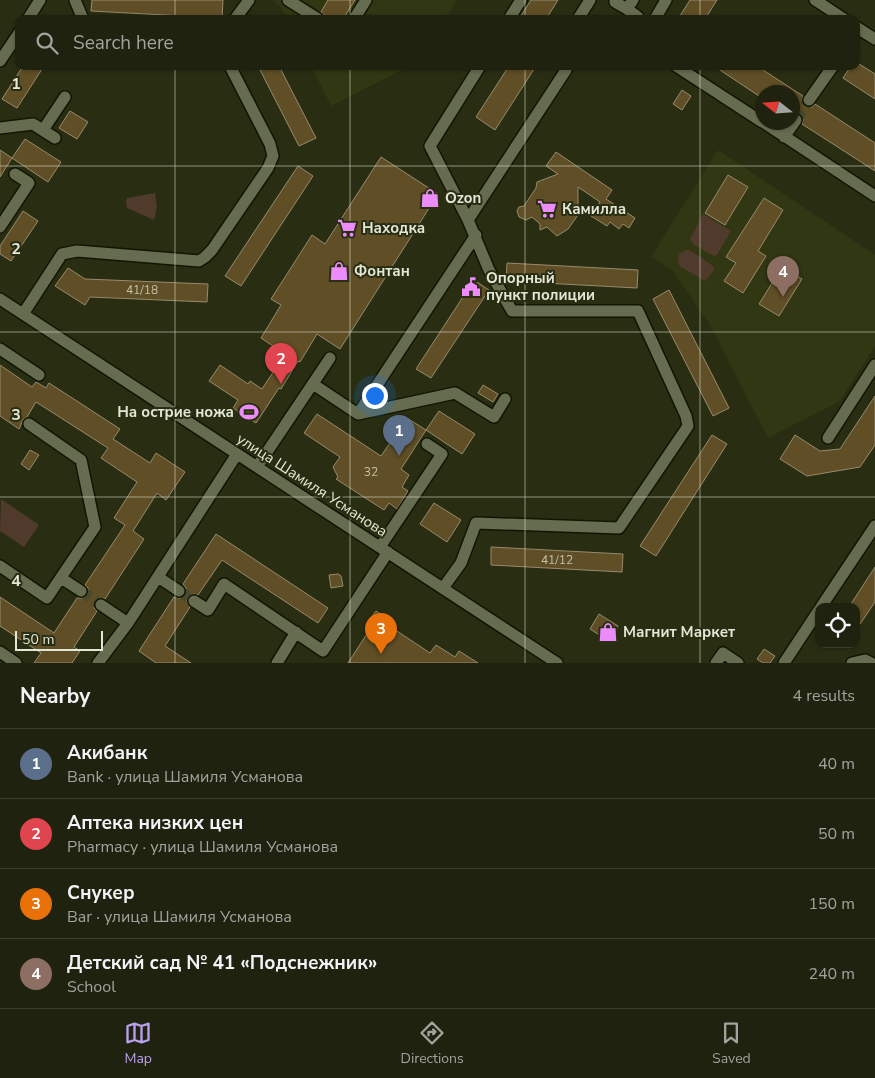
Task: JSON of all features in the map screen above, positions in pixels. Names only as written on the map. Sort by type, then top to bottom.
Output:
[{"type":"street","points":[[31,15],[40,0]]},
{"type":"street","points":[[75,0],[81,15]]},
{"type":"street","points":[[238,15],[249,0]]},
{"type":"street","points":[[288,0],[312,15]]},
{"type":"street","points":[[357,15],[366,0]]},
{"type":"street","points":[[512,15],[521,0]]},
{"type":"street","points":[[581,15],[590,0]]},
{"type":"street","points":[[657,15],[666,0]]},
{"type":"street","points":[[816,0],[838,15]]},
{"type":"street","points":[[615,2],[630,5]]},
{"type":"street","points":[[860,30],[875,39]]},
{"type":"street","points":[[0,61],[15,39]]},
{"type":"street","points":[[22,314],[62,254],[77,251],[199,260],[212,250],[268,168],[273,156],[270,144],[232,70]]},
{"type":"street","points":[[443,588],[461,563],[476,523],[619,528],[688,426],[686,416],[638,311],[512,311],[489,270],[476,235],[430,146],[478,70]]},
{"type":"street","points":[[468,220],[566,70]]},
{"type":"street","points":[[682,70],[755,117]]},
{"type":"street","points":[[809,100],[829,70]]},
{"type":"street","points":[[43,130],[66,97]]},
{"type":"street","points":[[0,128],[33,124],[55,138]]},
{"type":"street","points":[[774,130],[875,196]]},
{"type":"street","points":[[784,137],[789,130]]},
{"type":"street","points":[[0,227],[29,183],[15,174]]},
{"type":"street","points":[[358,414],[476,235]]},
{"type":"street","name":"улица Шамиля Усманова","points":[[0,299],[557,663]]},
{"type":"street","points":[[0,349],[39,375]]},
{"type":"street","points":[[257,467],[330,358]]},
{"type":"street","points":[[828,438],[875,365]]},
{"type":"street","points":[[313,384],[358,414],[455,394],[494,417],[505,399]]},
{"type":"street","points":[[0,566],[47,598],[95,527],[81,460],[29,424]]},
{"type":"street","points":[[194,601],[208,610],[224,584],[324,651],[442,454],[428,444]]},
{"type":"street","points":[[98,663],[128,623],[237,454]]},
{"type":"street","points":[[824,603],[875,526]]},
{"type":"street","points":[[158,577],[179,590]]},
{"type":"street","points":[[61,578],[82,591]]},
{"type":"street","points":[[101,605],[128,623]]},
{"type":"street","points":[[784,663],[815,616]]},
{"type":"street","points":[[277,663],[296,632]]},
{"type":"street","points":[[0,652],[16,663]]},
{"type":"street","points":[[716,663],[723,653],[738,663]]},
{"type":"street","points":[[852,663],[865,660],[871,663]]},
{"type":"shaded area","points":[[272,0],[457,0],[448,15],[285,15],[280,6]]},
{"type":"shaded area","points":[[313,70],[402,70],[331,106]]},
{"type":"shaded area","points":[[718,150],[875,255],[875,346],[840,401],[768,438],[709,323],[672,270],[651,257]]},
{"type":"shaded area","points":[[155,193],[157,206],[154,220],[127,208],[127,198]]},
{"type":"shaded area","points":[[703,214],[731,231],[717,255],[714,256],[694,245],[690,239]]},
{"type":"shaded area","points":[[690,250],[713,266],[714,270],[705,281],[681,267],[678,263],[679,254]]},
{"type":"shaded area","points":[[1,499],[39,525],[24,547],[0,531]]},
{"type":"building","points":[[92,0],[223,0],[222,15],[166,15],[91,11]]},
{"type":"building","points":[[328,0],[355,0],[346,15],[325,15],[321,12]]},
{"type":"building","points":[[531,0],[558,0],[549,15],[522,15]]},
{"type":"building","points":[[690,0],[717,0],[708,15],[681,15]]},
{"type":"building","points":[[860,65],[875,74],[875,99],[843,78],[848,70],[860,70]]},
{"type":"building","points":[[20,70],[41,70],[17,108],[2,99]]},
{"type":"building","points":[[260,70],[281,70],[316,138],[299,146]]},
{"type":"building","points":[[506,70],[533,70],[495,130],[476,117]]},
{"type":"building","points":[[720,70],[763,70],[786,85],[755,85],[755,93]]},
{"type":"building","points":[[682,90],[691,96],[682,110],[673,104]]},
{"type":"building","points":[[800,94],[803,96],[802,103],[805,106],[812,107],[815,104],[875,143],[875,171],[802,124]]},
{"type":"building","points":[[70,111],[88,122],[77,139],[59,128]]},
{"type":"building","points":[[25,139],[61,162],[48,182],[12,158]]},
{"type":"building","points":[[0,150],[12,158],[0,177]]},
{"type":"building","points":[[556,152],[612,190],[606,199],[635,218],[629,228],[623,224],[619,229],[610,222],[607,226],[591,216],[600,202],[578,187],[578,215],[568,229],[557,236],[547,227],[540,230],[540,224],[532,217],[526,220],[519,217],[517,211],[519,207],[524,206],[536,188],[537,182],[558,174],[546,166]]},
{"type":"building","name":"Фонтан","points":[[381,157],[438,194],[340,349],[317,334],[300,362],[298,361],[281,389],[279,388],[256,423],[233,408],[238,400],[209,381],[220,365],[248,384],[250,381],[262,389],[285,354],[261,338],[281,305],[271,299],[312,235],[325,244]]},
{"type":"building","points":[[298,166],[313,176],[241,286],[225,276]]},
{"type":"building","points":[[728,175],[748,187],[725,225],[705,213]]},
{"type":"building","points":[[764,198],[783,210],[758,251],[766,256],[743,293],[724,281],[736,263],[726,257]]},
{"type":"building","points":[[23,211],[38,221],[11,261],[0,254],[0,246]]},
{"type":"building","points":[[507,263],[638,270],[637,288],[506,281]]},
{"type":"building","points":[[782,267],[802,279],[779,316],[759,304]]},
{"type":"building","points":[[68,268],[85,279],[208,284],[207,302],[90,297],[85,305],[55,286]]},
{"type":"building","points":[[474,280],[489,290],[431,378],[416,369]]},
{"type":"building","points":[[669,290],[729,408],[713,416],[653,299]]},
{"type":"building","points":[[0,365],[32,387],[36,382],[46,388],[49,383],[120,429],[113,439],[150,463],[156,453],[185,472],[166,500],[157,493],[133,531],[144,539],[105,599],[98,598],[95,601],[94,608],[97,611],[74,647],[80,651],[72,663],[34,663],[41,653],[0,626],[0,597],[54,633],[77,598],[84,598],[88,595],[88,588],[85,585],[125,525],[114,518],[137,482],[101,458],[108,448],[36,402],[19,429],[0,416]]},
{"type":"building","points":[[483,385],[498,394],[493,402],[478,393]]},
{"type":"building","points":[[875,396],[875,445],[860,467],[807,476],[780,459],[795,435],[820,451],[840,449]]},
{"type":"building","points":[[439,411],[475,434],[462,454],[426,430]]},
{"type":"building","points":[[317,414],[381,456],[407,418],[426,430],[401,469],[409,475],[402,487],[408,491],[397,509],[389,503],[384,510],[336,479],[338,477],[333,467],[340,457],[304,433]]},
{"type":"building","points":[[712,435],[727,444],[656,556],[640,546]]},
{"type":"building","points":[[30,450],[39,455],[29,470],[21,464]]},
{"type":"building","points":[[434,503],[461,520],[447,542],[420,524]]},
{"type":"building","points":[[216,534],[328,608],[318,623],[222,560],[198,595],[194,594],[188,597],[187,601],[190,607],[165,646],[191,663],[156,663],[139,651],[174,597],[179,598],[185,595],[186,588],[183,584]]},
{"type":"building","points":[[491,547],[623,554],[622,572],[491,565]]},
{"type":"building","points":[[875,567],[875,602],[860,624],[860,603],[852,603]]},
{"type":"building","points":[[338,574],[341,576],[343,586],[331,588],[329,575]]},
{"type":"building","points":[[376,611],[385,617],[382,621],[430,653],[436,645],[455,657],[459,651],[478,663],[348,663],[372,626],[367,623]]},
{"type":"building","points":[[599,614],[618,626],[609,641],[590,629]]},
{"type":"building","points":[[764,649],[775,656],[770,663],[763,663],[757,659]]},
{"type":"tunnel","points":[[800,114],[809,100]]},
{"type":"tunnel","points":[[81,591],[101,605]]},
{"type":"tunnel","points":[[179,591],[194,601]]},
{"type":"place","name":"Ozon","points":[[430,198]]},
{"type":"place","name":"Камилла","points":[[547,209]]},
{"type":"place","name":"Находка","points":[[347,228]]},
{"type":"place","name":"Фонтан","points":[[339,271]]},
{"type":"place","name":"Опорный пункт полиции","points":[[471,287]]},
{"type":"place","name":"Детский сад № 41 «Подснежник»","points":[[783,297]]},
{"type":"place","name":"Аптека низких цен","points":[[281,384]]},
{"type":"place","name":"На острие ножа","points":[[249,412]]},
{"type":"place","name":"Акибанк","points":[[399,456]]},
{"type":"place","name":"Магнит Маркет","points":[[608,632]]},
{"type":"place","name":"Снукер","points":[[381,654]]}]
